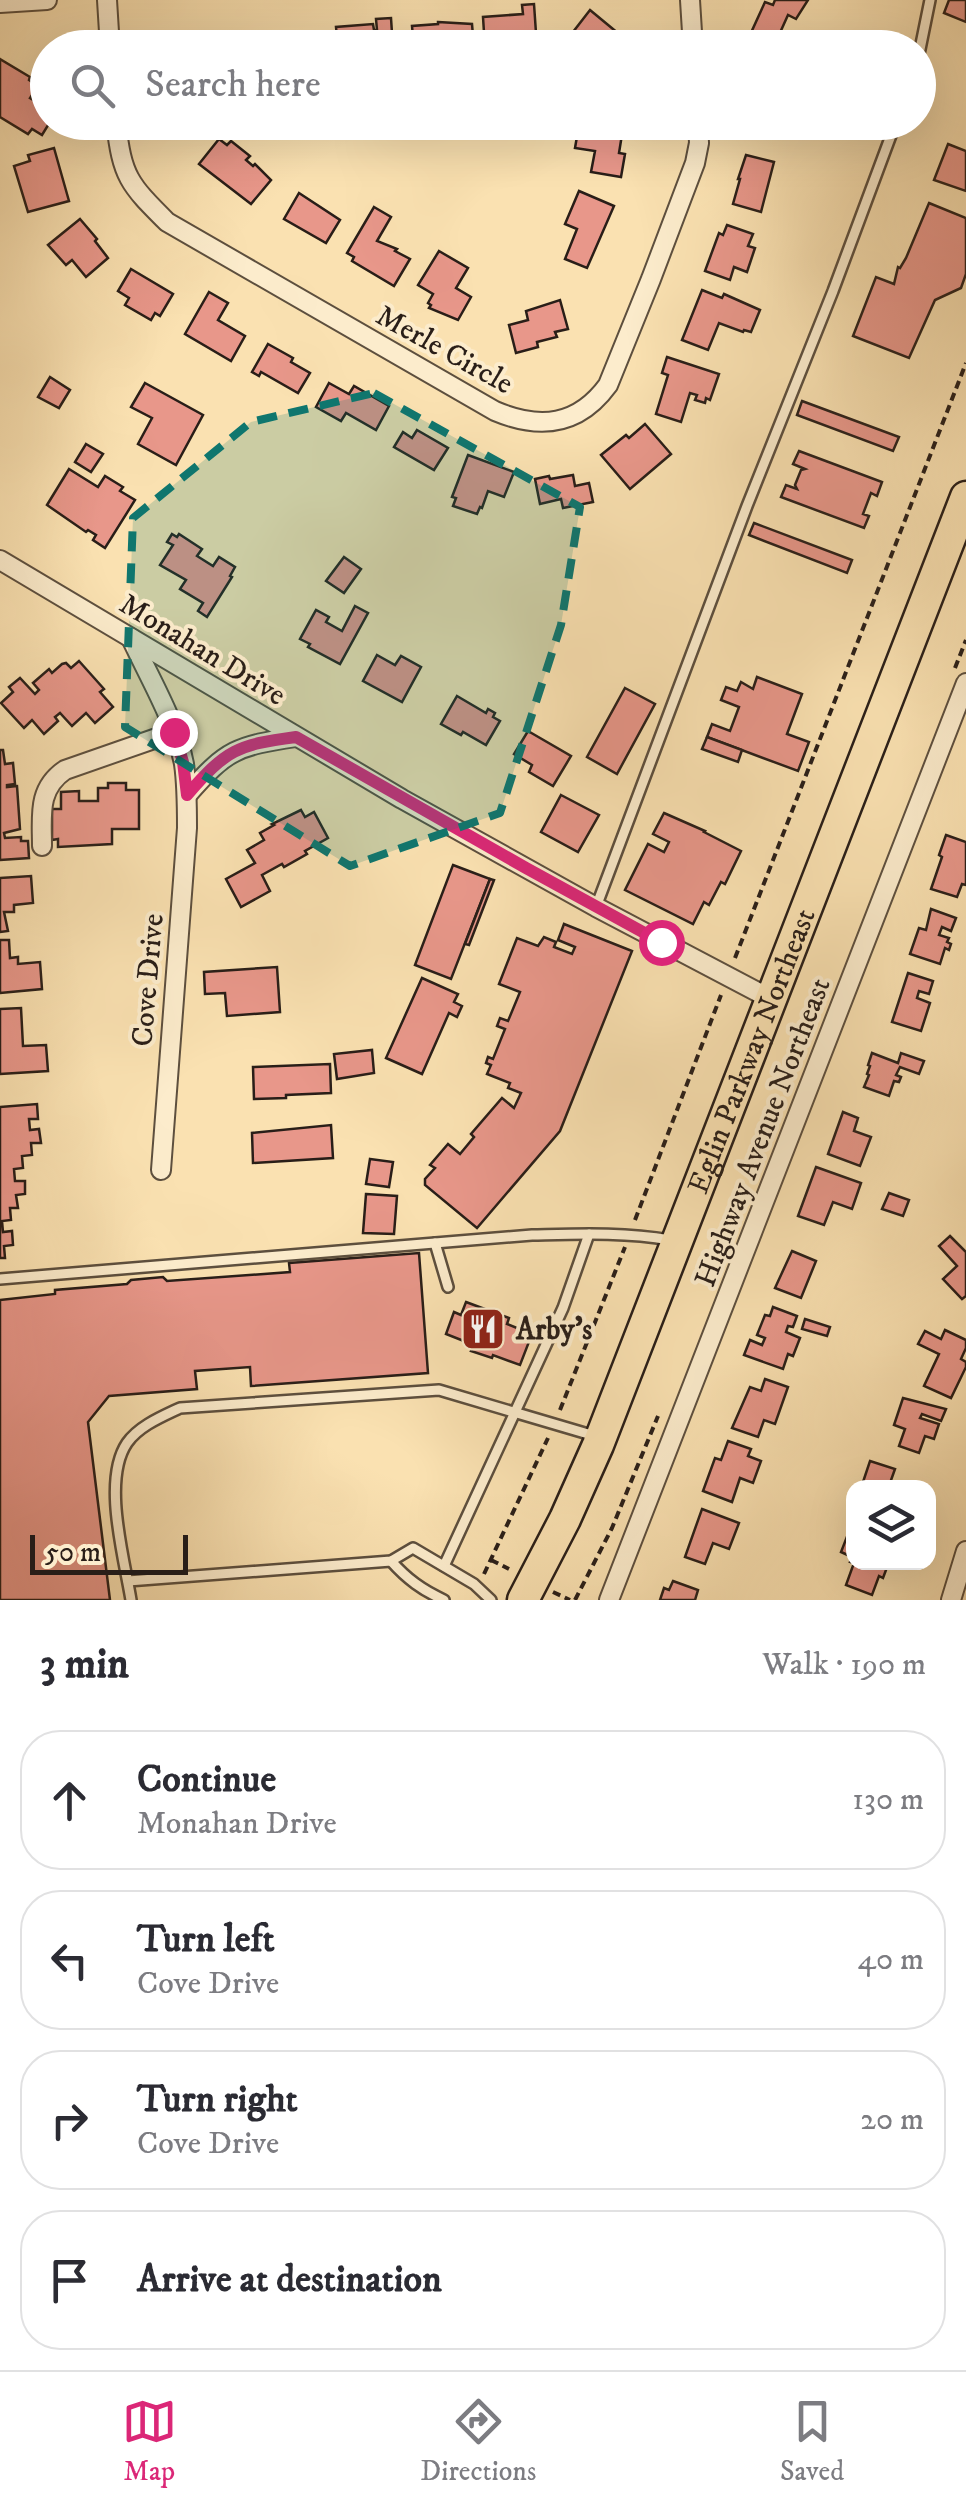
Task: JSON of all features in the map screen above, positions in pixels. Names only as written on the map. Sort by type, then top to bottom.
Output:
[{"type":"highway","name":"Eglin Parkway Northeast","points":[[524,1600],[600,1438],[966,497]]},
{"type":"street","points":[[0,3],[47,0]]},
{"type":"street","points":[[107,0],[109,30]]},
{"type":"street","points":[[690,0],[692,30]]},
{"type":"street","name":"Merle Circle","points":[[118,140],[120,158],[131,184],[167,222],[495,410],[540,423],[581,412],[608,385],[695,163],[699,140]]},
{"type":"street","name":"Monahan Drive","points":[[0,560],[296,737],[596,907],[771,1000]]},
{"type":"street","name":"Cove Drive","points":[[131,638],[174,732],[187,795],[161,1170]]},
{"type":"street","name":"Highway Avenue Northeast","points":[[609,1600],[966,683]]},
{"type":"street","points":[[42,846],[42,801],[56,776],[174,732]]},
{"type":"street","points":[[187,795],[213,766],[232,752],[254,743],[296,737]]},
{"type":"street","points":[[952,1600],[966,1551]]},
{"type":"lane","points":[[924,30],[930,0]]},
{"type":"lane","points":[[596,907],[889,140]]},
{"type":"lane","points":[[444,1566],[563,1308],[589,1234]]},
{"type":"lane","points":[[0,1278],[532,1235],[643,1235],[678,1241]]},
{"type":"lane","points":[[436,1242],[448,1288]]},
{"type":"lane","points":[[131,1600],[114,1490],[117,1463],[128,1441],[152,1421],[180,1408],[439,1390],[600,1438]]},
{"type":"lane","points":[[128,1581],[391,1561],[412,1548],[474,1584],[491,1600]]},
{"type":"lane","points":[[391,1561],[422,1596],[444,1600]]},
{"type":"highlighted area","points":[[374,393],[580,507],[561,625],[500,813],[350,866],[125,727],[133,518],[251,422]]},
{"type":"building","points":[[775,0],[808,0],[796,19],[788,15],[781,30],[752,30],[765,2],[773,5]]},
{"type":"building","points":[[949,0],[966,0],[966,22],[944,13]]},
{"type":"building","points":[[534,4],[536,30],[484,30],[483,17],[523,14],[522,5]]},
{"type":"building","points":[[590,10],[614,30],[575,30]]},
{"type":"building","points":[[391,18],[392,30],[377,30],[376,19]]},
{"type":"building","points":[[373,24],[374,30],[336,30],[336,27]]},
{"type":"building","points":[[472,24],[472,30],[412,30],[412,26]]},
{"type":"building","points":[[0,59],[30,77],[30,132],[28,134],[0,117]]},
{"type":"building","points":[[218,140],[227,145],[231,141],[250,156],[246,160],[271,180],[251,204],[199,164]]},
{"type":"building","points":[[576,140],[621,140],[619,153],[625,154],[621,177],[591,172],[595,151],[575,148]]},
{"type":"building","points":[[948,144],[966,151],[966,191],[934,180]]},
{"type":"building","points":[[54,148],[69,201],[28,212],[14,166],[30,161],[28,155]]},
{"type":"building","points":[[746,155],[774,162],[761,212],[733,204]]},
{"type":"building","points":[[579,191],[614,206],[587,268],[565,259],[577,229],[565,224]]},
{"type":"building","points":[[299,193],[340,220],[326,243],[284,219]]},
{"type":"building","points":[[929,203],[966,218],[966,274],[961,288],[935,300],[909,358],[853,336],[876,277],[894,284],[898,267],[906,258]]},
{"type":"building","points":[[374,207],[391,217],[377,241],[410,259],[394,286],[352,261],[354,257],[347,253]]},
{"type":"building","points":[[80,219],[108,258],[86,277],[72,260],[66,265],[48,245]]},
{"type":"building","points":[[727,225],[753,234],[748,246],[755,248],[747,272],[734,267],[730,280],[705,271],[719,233],[723,235]]},
{"type":"building","points":[[439,251],[468,268],[456,288],[471,297],[458,320],[429,308],[433,294],[418,285]]},
{"type":"building","points":[[131,269],[173,294],[160,316],[155,313],[151,320],[125,305],[129,298],[118,291]]},
{"type":"building","points":[[702,290],[722,298],[724,294],[760,310],[751,332],[719,323],[708,350],[682,340]]},
{"type":"building","points":[[209,292],[228,303],[218,320],[245,336],[231,361],[185,334]]},
{"type":"building","points":[[560,300],[568,329],[555,332],[557,337],[537,342],[538,347],[516,353],[509,325],[528,320],[526,311]]},
{"type":"building","points":[[268,344],[310,373],[298,393],[261,372],[259,376],[252,372]]},
{"type":"building","points":[[667,357],[719,374],[710,400],[695,400],[697,395],[690,393],[681,422],[656,414],[668,375],[662,373]]},
{"type":"building","points":[[50,377],[70,390],[59,408],[38,397]]},
{"type":"building","points":[[145,383],[203,415],[176,465],[138,444],[152,418],[131,407]]},
{"type":"building","points":[[329,383],[349,394],[354,386],[389,406],[376,430],[346,413],[341,421],[316,407]]},
{"type":"building","points":[[802,401],[899,437],[893,451],[797,415]]},
{"type":"building","points":[[645,424],[671,454],[630,489],[601,455]]},
{"type":"building","points":[[417,430],[448,448],[434,470],[394,447],[403,432],[412,438]]},
{"type":"building","points":[[86,444],[103,454],[91,472],[75,462]]},
{"type":"building","points":[[799,451],[882,482],[877,496],[871,493],[863,514],[869,516],[864,528],[781,497],[786,485],[797,489],[801,470],[805,469],[793,464]]},
{"type":"building","points":[[468,455],[514,472],[504,497],[488,491],[477,514],[453,506],[456,498],[452,497]]},
{"type":"building","points":[[69,469],[98,487],[105,476],[135,500],[105,548],[93,540],[96,535],[47,505]]},
{"type":"building","points":[[573,475],[575,486],[589,483],[593,502],[563,508],[561,499],[540,504],[535,479]]},
{"type":"building","points":[[754,523],[852,560],[847,573],[749,535]]},
{"type":"building","points":[[172,534],[179,534],[202,549],[197,556],[213,566],[219,557],[235,567],[207,617],[198,611],[203,603],[180,589],[186,580],[160,565],[173,545],[167,542]]},
{"type":"building","points":[[344,557],[361,569],[344,593],[326,581]]},
{"type":"building","points":[[355,606],[368,613],[340,664],[300,639],[316,610],[329,617],[326,622],[342,631]]},
{"type":"building","points":[[377,655],[395,665],[401,656],[421,667],[402,702],[363,681]]},
{"type":"building","points":[[79,661],[104,689],[100,692],[113,707],[95,723],[86,713],[72,726],[60,713],[55,717],[58,721],[44,734],[32,720],[24,728],[1,703],[13,692],[9,687],[20,678],[35,694],[39,690],[33,683],[49,669],[52,673],[66,663],[71,668]]},
{"type":"building","points":[[757,677],[802,694],[787,734],[809,742],[798,771],[707,737],[712,724],[730,731],[739,707],[721,700],[726,687],[737,691],[741,682],[753,689]]},
{"type":"building","points":[[625,688],[655,704],[617,774],[587,757]]},
{"type":"building","points":[[457,696],[486,713],[488,709],[495,713],[493,717],[500,721],[486,745],[441,724]]},
{"type":"building","points":[[528,731],[571,756],[553,786],[529,772],[532,765],[514,754]]},
{"type":"building","points":[[707,737],[742,750],[738,762],[702,749]]},
{"type":"building","points":[[0,750],[5,764],[13,763],[15,784],[7,787],[17,786],[20,829],[4,833],[5,838],[21,837],[21,841],[28,841],[29,858],[0,860]]},
{"type":"building","points":[[108,783],[126,783],[126,790],[139,790],[139,829],[112,829],[112,844],[58,847],[58,839],[52,840],[52,809],[61,809],[61,792],[79,791],[79,801],[98,801],[98,788],[108,788]]},
{"type":"building","points":[[561,795],[599,815],[578,852],[541,832]]},
{"type":"building","points":[[301,810],[305,817],[314,812],[328,838],[284,867],[282,864],[262,875],[270,891],[241,907],[226,879],[255,863],[247,850],[264,840],[260,833]]},
{"type":"building","points":[[664,813],[741,851],[725,884],[721,882],[709,905],[704,902],[693,924],[625,890],[648,844],[664,852],[669,842],[653,834]]},
{"type":"building","points":[[946,835],[966,842],[966,885],[962,884],[957,897],[931,889]]},
{"type":"building","points":[[453,865],[490,879],[451,979],[415,965]]},
{"type":"building","points":[[31,876],[33,903],[14,905],[14,912],[4,912],[8,931],[0,932],[0,878]]},
{"type":"building","points":[[490,879],[494,880],[469,945],[465,944]]},
{"type":"building","points":[[931,909],[956,918],[951,931],[942,927],[939,935],[949,938],[947,942],[951,944],[949,950],[945,948],[940,964],[910,954],[919,928],[926,930]]},
{"type":"building","points":[[564,924],[632,951],[560,1131],[477,1228],[425,1185],[425,1179],[435,1168],[430,1165],[448,1144],[460,1154],[474,1137],[471,1134],[502,1098],[514,1108],[521,1093],[508,1088],[510,1083],[487,1074],[491,1065],[486,1063],[488,1057],[493,1059],[505,1029],[497,1026],[500,1018],[508,1021],[520,992],[499,984],[517,938],[538,946],[544,937],[556,942],[554,947],[572,954],[575,947],[558,940]]},
{"type":"building","points":[[0,940],[9,940],[10,958],[18,957],[18,964],[40,962],[42,989],[0,993]]},
{"type":"building","points":[[277,967],[280,1012],[227,1016],[225,993],[205,994],[204,972]]},
{"type":"building","points":[[908,973],[933,981],[929,994],[919,991],[917,998],[930,1003],[921,1031],[892,1022]]},
{"type":"building","points":[[422,978],[458,994],[454,1002],[462,1006],[457,1017],[449,1013],[422,1074],[386,1058]]},
{"type":"building","points":[[21,1008],[23,1046],[46,1045],[48,1071],[0,1074],[0,1009]]},
{"type":"building","points":[[372,1050],[374,1073],[337,1079],[334,1054]]},
{"type":"building","points":[[872,1053],[898,1063],[901,1053],[924,1061],[919,1074],[900,1067],[896,1075],[901,1077],[899,1082],[894,1081],[889,1096],[864,1087]]},
{"type":"building","points":[[330,1064],[331,1093],[254,1099],[253,1067]]},
{"type":"building","points":[[37,1104],[38,1119],[29,1119],[30,1130],[39,1129],[41,1143],[31,1143],[32,1155],[22,1156],[23,1168],[14,1169],[15,1181],[25,1181],[25,1194],[16,1195],[18,1208],[10,1208],[11,1220],[2,1221],[3,1232],[12,1231],[13,1245],[4,1246],[5,1258],[0,1258],[0,1107]]},
{"type":"building","points":[[843,1112],[858,1118],[854,1131],[871,1137],[860,1166],[828,1154]]},
{"type":"building","points":[[331,1125],[333,1158],[253,1163],[252,1133]]},
{"type":"building","points":[[370,1159],[393,1162],[389,1187],[366,1184]]},
{"type":"building","points":[[816,1167],[861,1183],[852,1209],[833,1202],[824,1225],[798,1216]]},
{"type":"building","points":[[889,1193],[909,1200],[903,1216],[882,1209]]},
{"type":"building","points":[[366,1194],[397,1196],[394,1234],[363,1233]]},
{"type":"building","points":[[950,1236],[966,1252],[966,1296],[962,1299],[943,1279],[957,1266],[939,1246]]},
{"type":"building","points":[[792,1251],[816,1261],[801,1298],[775,1288]]},
{"type":"building","points":[[419,1253],[428,1373],[251,1386],[250,1367],[195,1371],[197,1389],[109,1396],[88,1422],[110,1600],[0,1600],[0,1300],[55,1294],[55,1290],[127,1284],[131,1280],[290,1272],[289,1263]]},
{"type":"building","name":"Arby's","points":[[466,1302],[509,1318],[507,1324],[532,1334],[520,1365],[471,1351],[474,1345],[446,1334],[454,1312],[461,1315]]},
{"type":"building","points":[[773,1307],[797,1316],[786,1332],[800,1338],[783,1369],[744,1355],[750,1340],[762,1345],[765,1338],[757,1335]]},
{"type":"building","points":[[805,1319],[830,1327],[827,1336],[802,1329]]},
{"type":"building","points":[[945,1330],[966,1340],[961,1359],[966,1367],[951,1398],[924,1386],[939,1354],[918,1344],[925,1331],[941,1339]]},
{"type":"building","points":[[765,1379],[788,1387],[775,1424],[764,1420],[758,1437],[732,1428],[750,1387],[761,1391]]},
{"type":"building","points":[[903,1398],[946,1409],[941,1421],[922,1414],[920,1418],[939,1424],[934,1439],[925,1436],[919,1453],[899,1446],[905,1429],[894,1425]]},
{"type":"building","points":[[728,1441],[751,1449],[748,1456],[761,1461],[753,1483],[740,1478],[732,1502],[703,1491],[715,1458],[721,1460]]},
{"type":"building","points":[[870,1461],[895,1469],[891,1480],[864,1480]]},
{"type":"building","points":[[702,1509],[739,1523],[729,1549],[713,1543],[705,1564],[685,1557]]},
{"type":"building","points":[[851,1570],[886,1570],[883,1578],[879,1576],[872,1595],[846,1585]]},
{"type":"building","points":[[673,1581],[698,1590],[695,1600],[660,1600],[664,1588],[669,1590]]},
{"type":"place","name":"Arby's","points":[[483,1329]]},
{"type":"route","points":[[174,732],[187,795],[213,766],[232,752],[254,743],[296,737],[661,942]]}]
